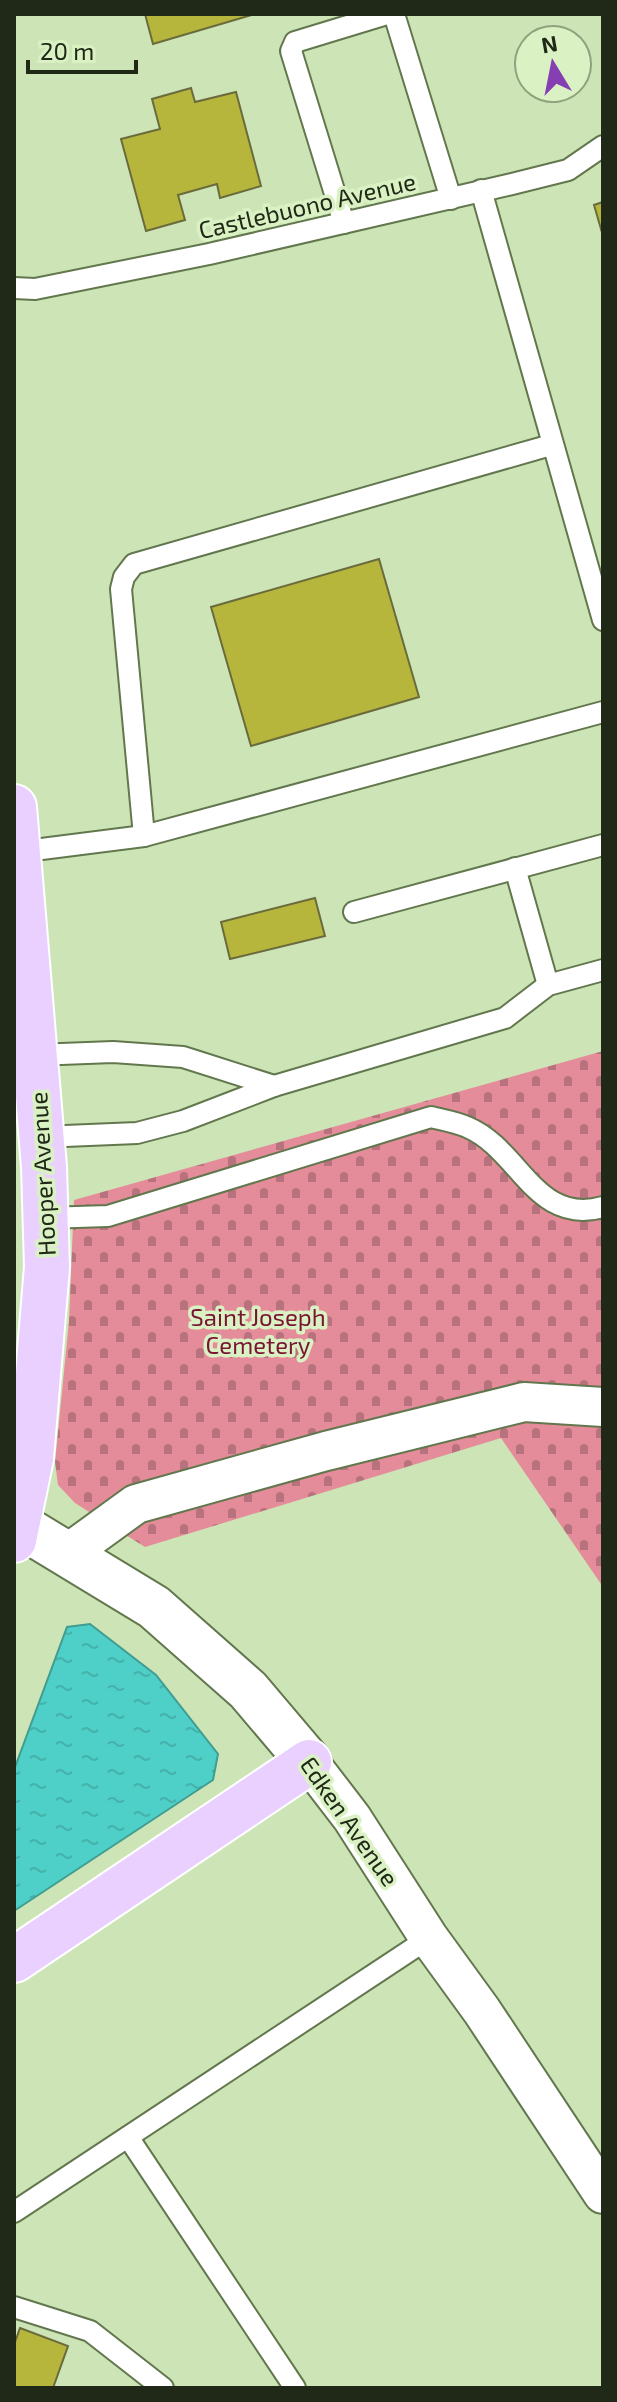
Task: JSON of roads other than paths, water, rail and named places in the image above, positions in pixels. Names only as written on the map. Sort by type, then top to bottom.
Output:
[{"type":"main road","name":"Hooper Avenue","points":[[14,807],[41,1137],[47,1267],[31,1458],[15,1529]]},
{"type":"main road","points":[[14,1960],[309,1762]]},
{"type":"street","points":[[67,1554],[136,1504],[326,1451],[524,1402],[603,1407]]},
{"type":"street","name":"Edken Avenue","points":[[15,1529],[67,1554],[154,1607],[248,1690],[352,1818],[429,1938],[482,2011],[603,2194]]},
{"type":"lane","points":[[344,223],[291,51],[295,42],[387,14]]},
{"type":"lane","points":[[394,14],[451,199]]},
{"type":"lane","name":"Castlebuono Avenue","points":[[14,288],[35,289],[167,263],[451,199],[568,170],[603,146]]},
{"type":"lane","points":[[481,190],[603,620]]},
{"type":"lane","points":[[144,836],[121,589],[124,577],[134,564],[551,445]]},
{"type":"lane","points":[[18,852],[144,836],[603,712]]},
{"type":"lane","points":[[354,912],[603,845]]},
{"type":"lane","points":[[515,868],[548,985]]},
{"type":"lane","points":[[41,1137],[137,1133],[183,1121],[274,1086],[505,1018],[548,985],[603,970]]},
{"type":"lane","points":[[35,1055],[113,1052],[183,1057],[274,1086]]},
{"type":"lane","points":[[45,1218],[108,1216],[431,1117],[469,1127],[516,1166],[547,1202],[584,1212],[603,1207]]},
{"type":"lane","points":[[14,2212],[429,1938]]},
{"type":"lane","points":[[128,2137],[295,2388]]},
{"type":"lane","points":[[14,2307],[90,2331],[163,2388]]},
{"type":"water","points":[[90,1624],[156,1675],[218,1754],[213,1780],[14,1911],[14,1770],[67,1627]]},
{"type":"park label","name":"Saint Joseph Cemetery","points":[[258,1330]]}]
